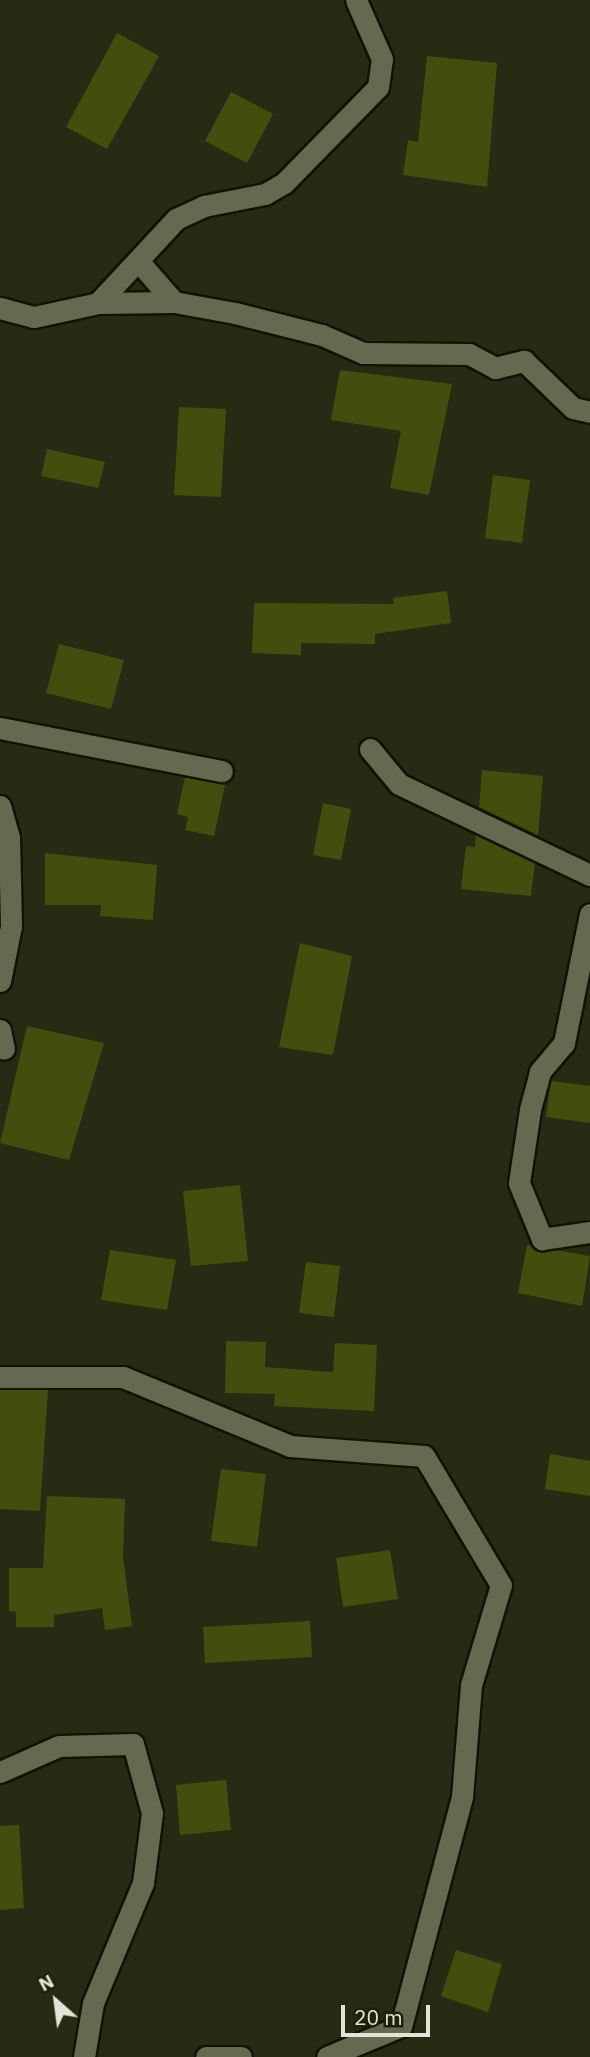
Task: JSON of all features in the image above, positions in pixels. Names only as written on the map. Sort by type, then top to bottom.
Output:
[{"type":"street","points":[[98,303],[139,262],[176,219],[204,206],[265,194],[284,183],[378,87],[382,59],[356,0]]},
{"type":"street","points":[[139,262],[174,302]]},
{"type":"street","points":[[0,308],[34,317],[98,303],[174,302],[323,335],[363,353],[469,354],[495,368],[524,361],[573,408],[590,412]]},
{"type":"street","points":[[0,728],[222,771]]},
{"type":"street","points":[[370,749],[399,784],[590,875]]},
{"type":"street","points":[[0,806],[9,837],[11,926],[0,981]]},
{"type":"street","points":[[590,914],[564,1043],[540,1072],[530,1110],[519,1183],[542,1239],[590,1232]]},
{"type":"street","points":[[0,1377],[122,1377],[290,1446],[424,1455],[501,1585],[471,1685],[462,1797],[401,2026],[327,2057]]},
{"type":"street","points":[[0,1772],[59,1746],[133,1744],[152,1813],[143,1883],[93,2003],[84,2057]]},
{"type":"street","points":[[206,2057],[240,2057]]},
{"type":"building","points":[[117,33],[159,56],[107,149],[66,127]]},
{"type":"building","points":[[427,56],[497,63],[487,187],[403,175],[408,140],[418,142]]},
{"type":"building","points":[[231,92],[273,114],[247,163],[205,141]]},
{"type":"building","points":[[340,370],[452,384],[429,495],[390,488],[401,431],[331,420]]},
{"type":"building","points":[[179,407],[226,409],[221,497],[174,495]]},
{"type":"building","points":[[47,449],[105,462],[98,488],[41,476]]},
{"type":"building","points":[[493,475],[530,480],[522,543],[485,538]]},
{"type":"building","points":[[447,591],[451,623],[375,634],[375,644],[301,643],[301,655],[252,653],[254,603],[394,604],[393,598]]},
{"type":"building","points":[[59,644],[124,660],[111,709],[46,693]]},
{"type":"building","points":[[482,770],[543,776],[538,835],[479,807]]},
{"type":"building","points":[[185,777],[225,785],[214,836],[185,830],[188,817],[177,814]]},
{"type":"building","points":[[323,803],[351,809],[341,860],[313,855]]},
{"type":"building","points":[[476,835],[535,863],[531,896],[461,889],[466,846],[475,847]]},
{"type":"building","points":[[45,853],[157,865],[153,920],[100,916],[101,905],[45,905]]},
{"type":"building","points":[[300,943],[352,956],[333,1055],[279,1047]]},
{"type":"building","points":[[27,1026],[104,1043],[69,1160],[0,1143]]},
{"type":"building","points":[[551,1081],[590,1086],[590,1123],[546,1117]]},
{"type":"building","points":[[240,1185],[248,1261],[191,1266],[183,1191]]},
{"type":"building","points":[[527,1245],[590,1256],[582,1306],[518,1293]]},
{"type":"building","points":[[110,1250],[176,1260],[167,1310],[101,1300]]},
{"type":"building","points":[[306,1262],[340,1266],[334,1317],[299,1313]]},
{"type":"building","points":[[226,1341],[266,1342],[265,1367],[333,1372],[335,1343],[377,1345],[374,1411],[274,1406],[275,1394],[225,1393]]},
{"type":"building","points":[[0,1390],[48,1390],[40,1511],[0,1509]]},
{"type":"building","points":[[550,1454],[590,1461],[590,1496],[545,1489]]},
{"type":"building","points":[[221,1469],[266,1474],[257,1547],[211,1541]]},
{"type":"building","points":[[47,1496],[125,1499],[123,1556],[132,1626],[105,1630],[102,1608],[54,1615],[54,1627],[16,1627],[16,1612],[9,1611],[9,1568],[43,1568]]},
{"type":"building","points":[[390,1550],[398,1599],[343,1607],[336,1558]]},
{"type":"building","points":[[310,1621],[312,1657],[205,1663],[203,1627]]},
{"type":"building","points":[[226,1780],[231,1830],[180,1835],[176,1785]]},
{"type":"building","points":[[19,1825],[24,1908],[0,1910],[0,1826]]},
{"type":"building","points":[[456,1950],[502,1964],[488,2012],[441,1996]]}]
